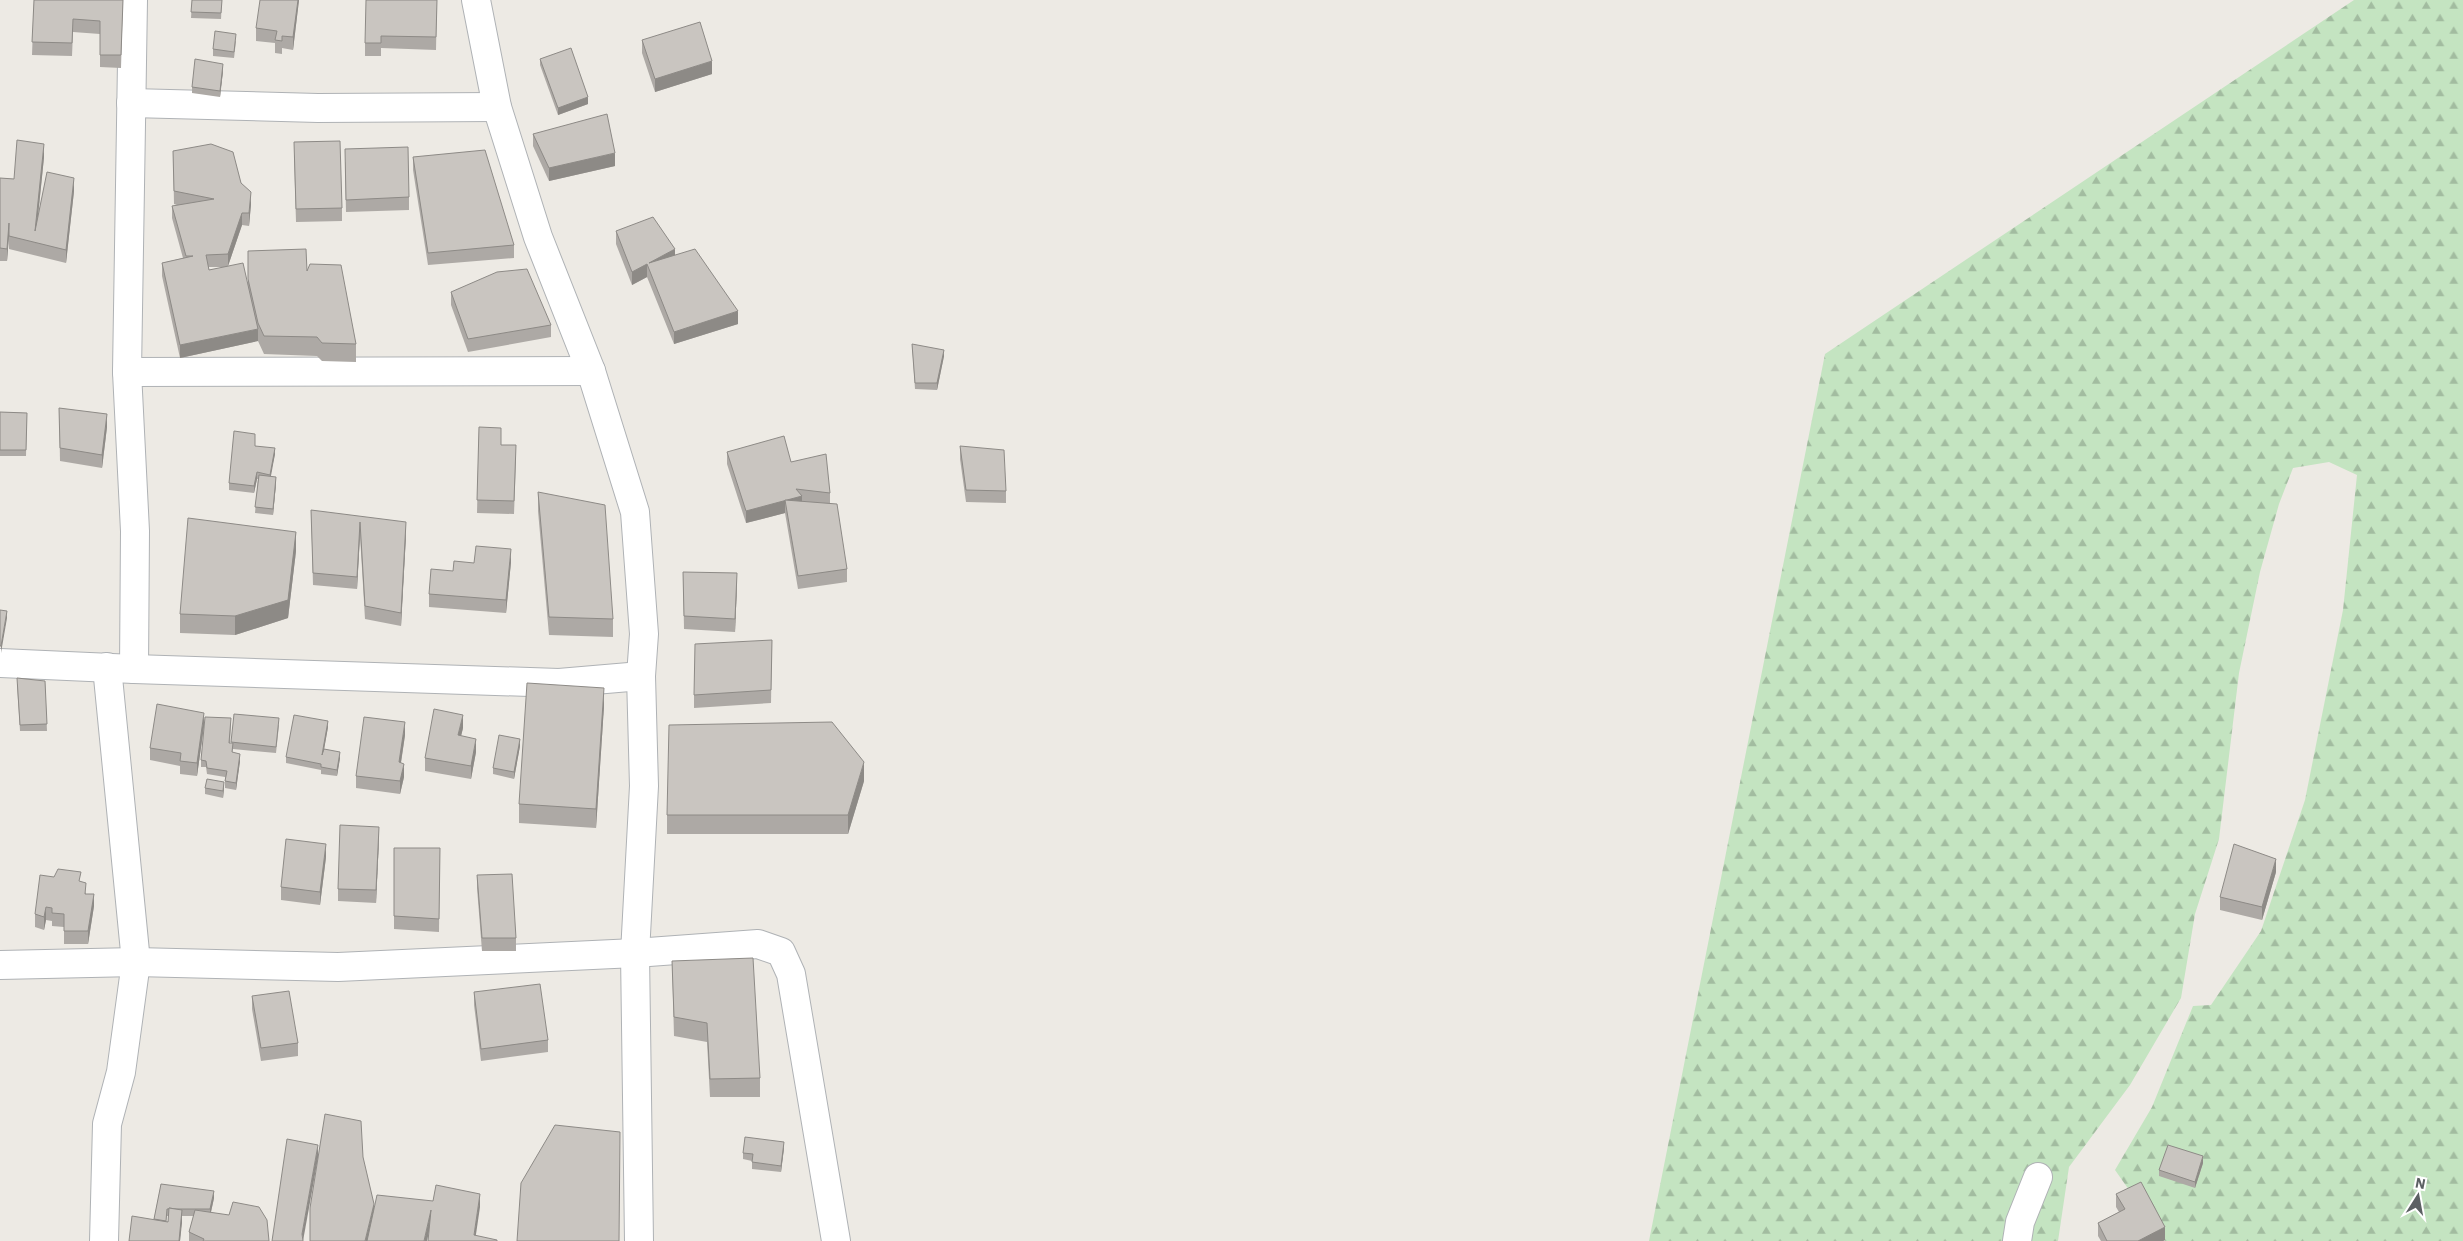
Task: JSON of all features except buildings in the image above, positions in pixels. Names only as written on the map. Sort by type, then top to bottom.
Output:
[{"type":"street","points":[[133,0],[127,372],[135,531],[134,670]]},
{"type":"street","points":[[476,0],[497,107],[538,237],[591,371],[635,512],[644,634],[641,676],[644,786],[635,953],[639,1241]]},
{"type":"street","points":[[131,103],[318,108],[497,107]]},
{"type":"street","points":[[127,372],[591,371]]},
{"type":"street","points":[[0,663],[107,667],[134,670],[559,683],[641,676]]},
{"type":"street","points":[[104,1241],[107,1124],[121,1072],[136,962],[107,667]]},
{"type":"street","points":[[0,964],[136,962],[338,967],[635,953],[758,944],[781,952],[791,974],[836,1241]]},
{"type":"street","points":[[2018,1241],[2020,1222],[2038,1177]]},
{"type":"green space","points":[[2354,0],[2463,0],[2463,1241],[2165,1241],[2115,1170],[2152,1107],[2193,1006],[2211,1005],[2261,931],[2305,800],[2343,610],[2357,475],[2329,462],[2293,468],[2279,504],[2260,572],[2239,673],[2219,839],[2195,914],[2181,998],[2130,1085],[2069,1167],[2058,1241],[1649,1241],[1825,354]]}]
